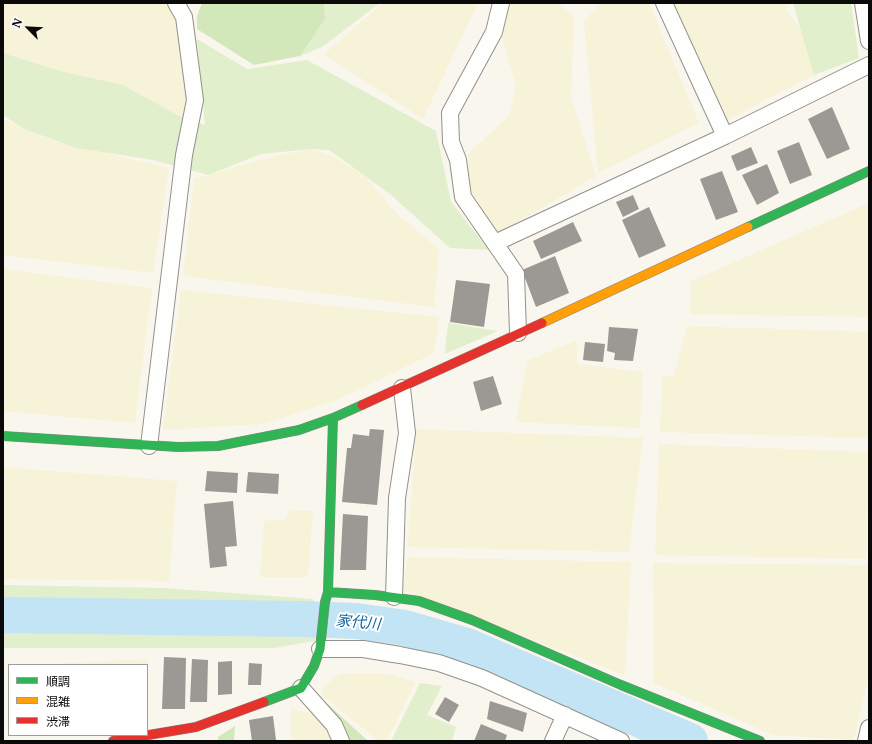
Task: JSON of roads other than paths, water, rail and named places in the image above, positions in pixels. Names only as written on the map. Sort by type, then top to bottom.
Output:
[{"type":"street","points":[[149,446],[184,155],[195,100],[184,17],[176,3]]},
{"type":"street","points":[[501,3],[494,32],[450,113],[451,142],[458,160],[463,197],[516,274],[518,333]]},
{"type":"street","points":[[664,3],[725,136]]},
{"type":"street","points":[[863,3],[869,41]]},
{"type":"street","points":[[495,243],[725,136],[869,65]]},
{"type":"street","points":[[3,436],[178,447],[218,446],[299,430],[333,418],[402,388],[869,171]]},
{"type":"street","points":[[394,597],[397,498],[407,433],[402,388]]},
{"type":"street","points":[[148,735],[196,727],[301,688],[314,666],[321,642],[325,602],[328,592],[333,418]]},
{"type":"street","points":[[328,592],[375,594],[419,601],[472,620],[622,685],[760,741]]},
{"type":"street","points":[[321,642],[439,663],[482,678],[621,741]]},
{"type":"street","points":[[301,688],[334,725],[341,741]]},
{"type":"street","points":[[553,741],[564,716]]},
{"type":"street","points":[[866,741],[869,728]]},
{"type":"street","points":[[113,741],[143,736]]},
{"type":"waterway","name":"家代川","points":[[3,615],[303,619],[357,621],[405,628],[467,646],[690,741]]}]
